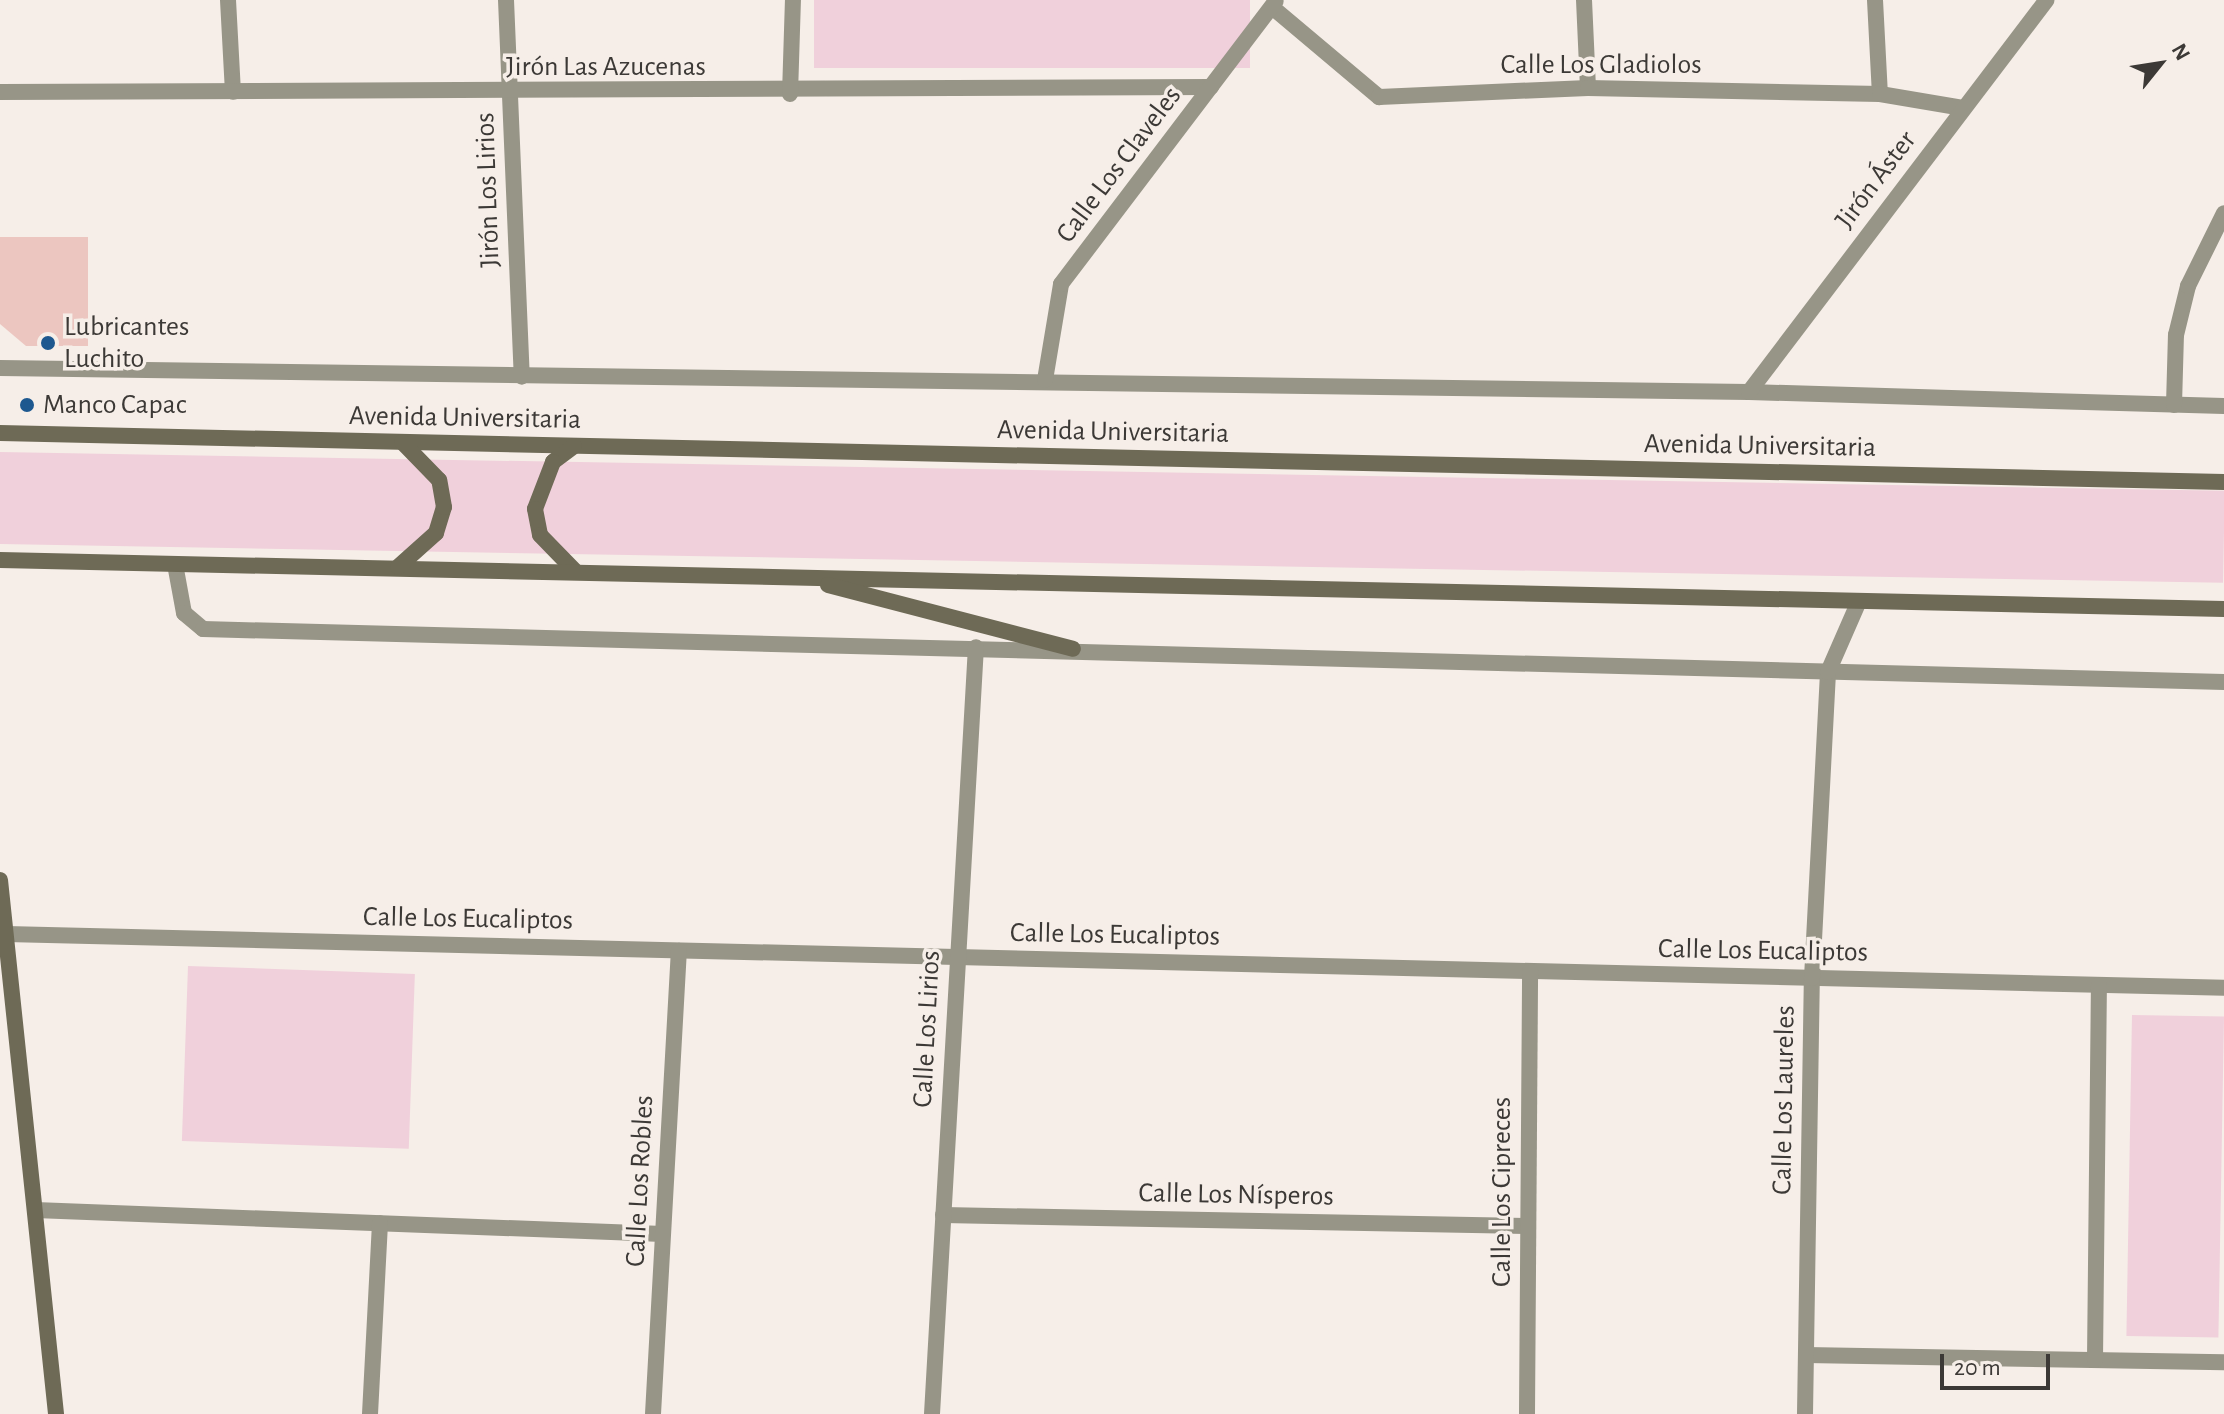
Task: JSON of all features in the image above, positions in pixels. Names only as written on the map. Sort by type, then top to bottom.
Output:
[{"type":"main road","name":"Avenida Universitaria","points":[[0,433],[2224,482]]},
{"type":"main road","points":[[396,568],[420,555],[444,507],[432,469],[402,442]]},
{"type":"main road","points":[[574,446],[546,473],[535,509],[554,556],[575,571]]},
{"type":"main road","points":[[0,560],[2224,609]]},
{"type":"main road","points":[[799,577],[1073,649]]},
{"type":"main road","points":[[0,880],[56,1414]]},
{"type":"street","points":[[228,0],[233,92]]},
{"type":"street","name":"Jirón Los Lirios","points":[[506,0],[522,377]]},
{"type":"street","points":[[790,94],[793,0]]},
{"type":"street","points":[[1584,0],[1588,88]]},
{"type":"street","points":[[1875,0],[1880,94]]},
{"type":"street","name":"Jirón Áster","points":[[1749,392],[2047,0]]},
{"type":"street","name":"Calle Los Gladiolos","points":[[1274,4],[1379,97],[1588,88],[1880,94],[1963,108]]},
{"type":"street","name":"Calle Los Claveles","points":[[1045,380],[1061,284],[1274,4]]},
{"type":"street","name":"Jirón Las Azucenas","points":[[0,92],[790,94],[1211,87]]},
{"type":"street","points":[[2174,405],[2176,335],[2188,286],[2224,213]]},
{"type":"street","name":"Avenida Universitaria","points":[[0,368],[1749,392],[2224,406]]},
{"type":"street","points":[[175,564],[184,613],[203,629],[1073,649],[2224,682]]},
{"type":"street","name":"Calle Los Laureles","points":[[1805,1414],[1812,978],[1828,672],[1859,601]]},
{"type":"street","name":"Calle Los Lirios","points":[[932,1414],[976,647]]},
{"type":"street","name":"Calle Los Eucaliptos","points":[[6,934],[2224,988]]},
{"type":"street","name":"Calle Los Robles","points":[[653,1414],[679,951]]},
{"type":"street","name":"Calle Los Cipreces","points":[[1527,1414],[1530,971]]},
{"type":"street","points":[[2095,1360],[2099,985]]},
{"type":"street","points":[[35,1210],[663,1234]]},
{"type":"street","name":"Calle Los Nísperos","points":[[943,1215],[1528,1226]]},
{"type":"street","points":[[370,1414],[380,1223]]},
{"type":"street","points":[[1806,1355],[2224,1362]]},
{"type":"shaded area","points":[[814,0],[1250,0],[1250,68],[814,68]]},
{"type":"shaded area","points":[[0,452],[2224,491],[2223,583],[0,544]]},
{"type":"shaded area","points":[[188,966],[415,974],[409,1149],[182,1141]]},
{"type":"shaded area","points":[[2132,1015],[2224,1017],[2218,1338],[2126,1336]]},
{"type":"building","points":[[0,237],[88,237],[88,346],[26,346],[0,324]]},
{"type":"place","name":"Lubricantes Luchito","points":[[48,343]]},
{"type":"place","name":"Manco Capac","points":[[27,405]]}]
